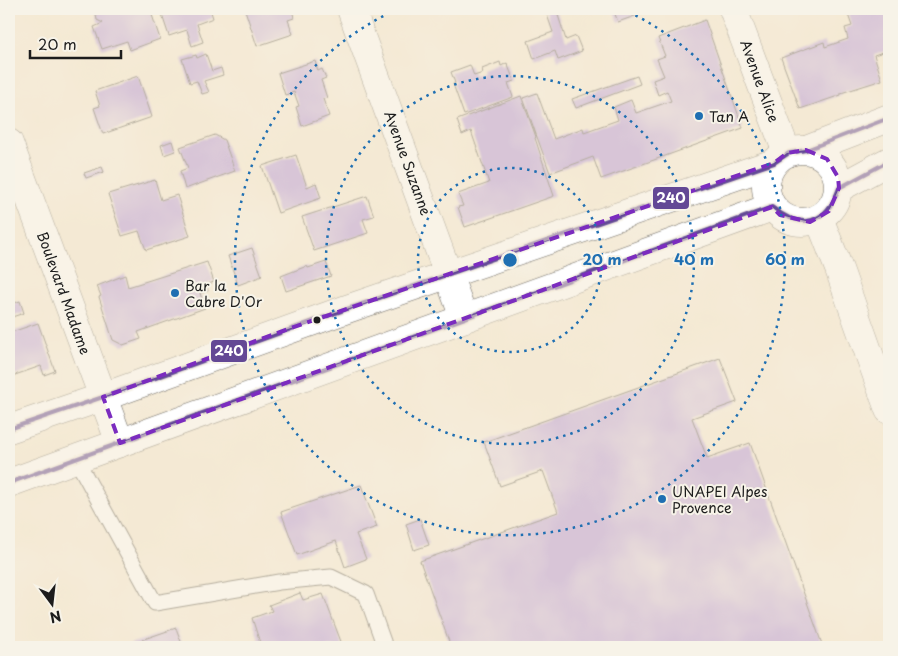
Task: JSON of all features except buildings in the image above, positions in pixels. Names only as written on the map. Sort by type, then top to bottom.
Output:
[{"type":"main road","name":"Avenue Suzanne","points":[[352,9],[464,318]]},
{"type":"main road","name":"Avenue Alice","points":[[733,9],[789,155]]},
{"type":"main road","points":[[9,429],[103,398],[288,329],[789,155],[889,118]]},
{"type":"main road","name":"Boulevard Madame","points":[[9,143],[120,443]]},
{"type":"main road","points":[[817,153],[827,159],[834,168],[838,177],[839,188],[836,201],[829,211],[810,222],[789,220],[780,214],[772,207],[767,197],[766,184],[768,173],[789,155],[817,153]]},
{"type":"main road","points":[[839,188],[889,161]]},
{"type":"main road","points":[[9,483],[772,207]]},
{"type":"main road","points":[[819,218],[889,410]]},
{"type":"lane","points":[[76,459],[155,603],[279,582],[330,577],[366,594],[385,647]]},
{"type":"highlighted area","points":[[806,150],[827,159],[838,177],[839,188],[829,211],[810,222],[780,215],[772,207],[120,443],[103,397],[288,329],[774,163],[787,153]]},
{"type":"transit line","name":"240","points":[[9,429],[347,309],[774,163],[789,153],[806,150],[889,118]]},
{"type":"transit line","name":"240","points":[[9,483],[772,207],[793,219],[812,220],[827,210],[839,188],[889,161]]},
{"type":"place","name":"Tan A","points":[[699,116]]},
{"type":"place","name":"Bar la Cabre D'Or","points":[[175,293]]},
{"type":"place","name":"UNAPEI Alpes Provence","points":[[662,499]]}]
